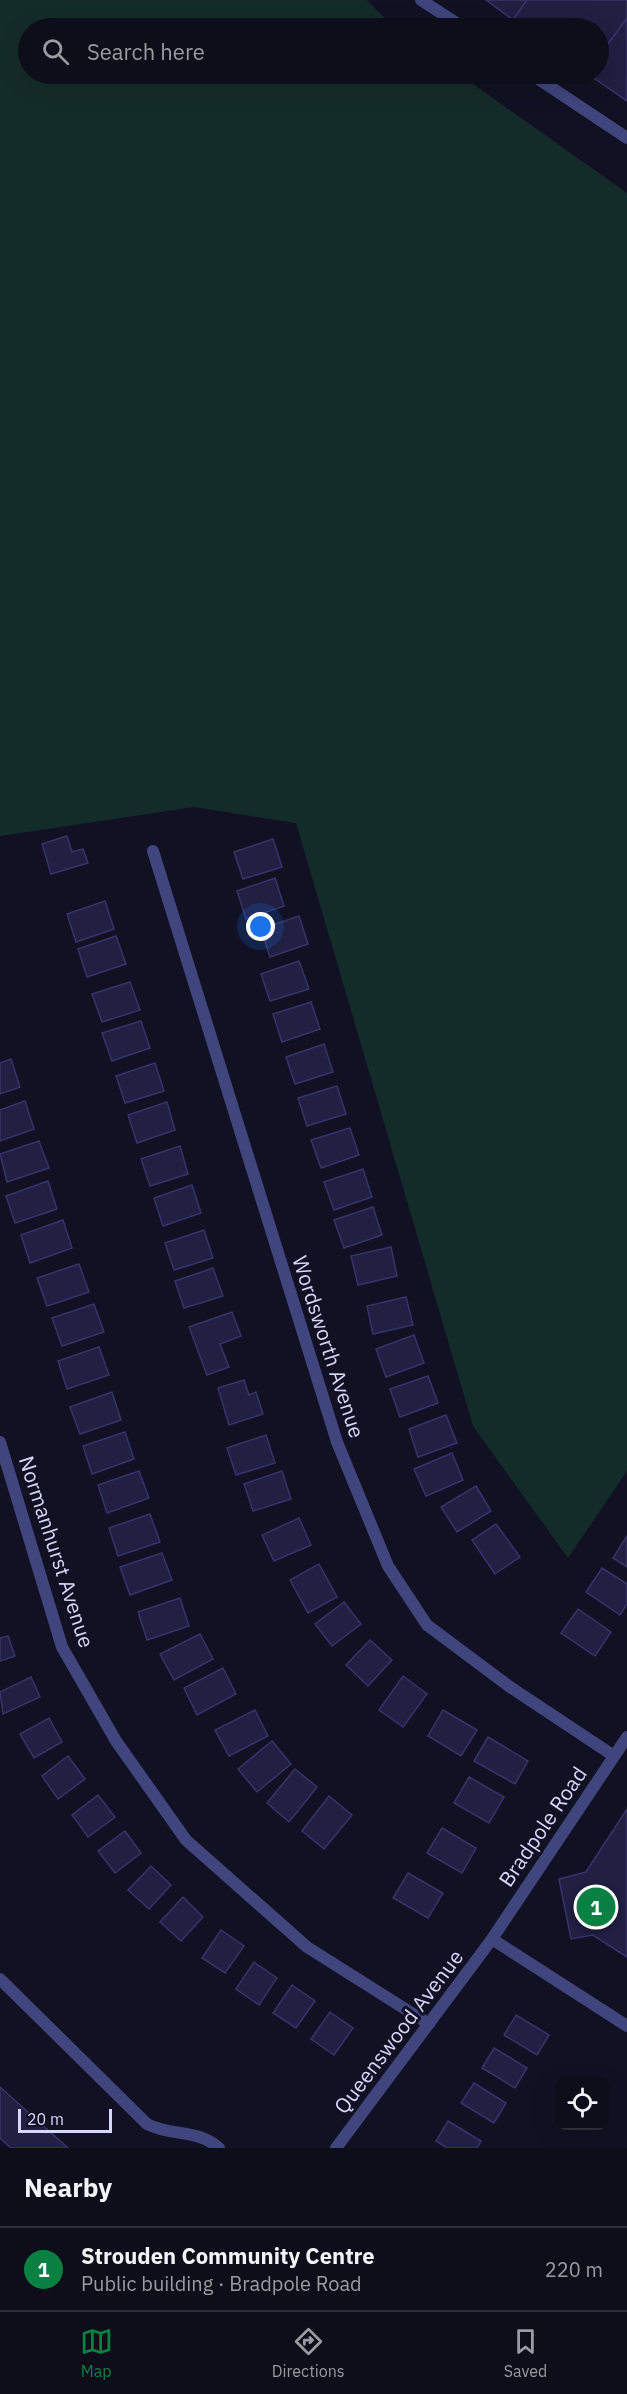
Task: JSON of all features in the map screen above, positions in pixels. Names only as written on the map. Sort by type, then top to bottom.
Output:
[{"type":"street","points":[[421,0],[449,18]]},
{"type":"street","points":[[546,84],[627,138]]},
{"type":"street","name":"Wordsworth Avenue","points":[[153,851],[337,1442],[388,1566],[427,1625],[510,1687],[614,1756]]},
{"type":"street","name":"Normanhurst Avenue","points":[[0,1442],[62,1647],[116,1741],[186,1840],[307,1947],[429,2024]]},
{"type":"street","name":"Bradpole Road","points":[[492,1939],[627,1737]]},
{"type":"street","points":[[492,1939],[627,2026]]},
{"type":"street","name":"Queenswood Avenue","points":[[336,2148],[492,1939]]},
{"type":"street","points":[[0,1979],[147,2124],[165,2131],[207,2138],[219,2148]]},
{"type":"green space","points":[[0,0],[367,0],[384,18],[18,18],[18,84],[473,84],[627,193],[627,1471],[568,1558],[473,1426],[296,823],[194,807],[0,836]]},
{"type":"building","points":[[486,0],[527,0],[514,18],[510,18]]},
{"type":"building","points":[[527,0],[627,0],[627,18],[609,43],[609,18],[514,18]]},
{"type":"building","points":[[627,18],[627,101],[602,84],[609,84],[609,43]]},
{"type":"building","points":[[67,836],[72,852],[83,849],[88,863],[51,874],[42,844]]},
{"type":"building","points":[[273,839],[282,867],[243,879],[234,852]]},
{"type":"building","points":[[275,878],[284,906],[246,919],[237,891]]},
{"type":"building","points":[[105,901],[114,929],[76,942],[67,914]]},
{"type":"building","points":[[299,916],[308,944],[270,957],[261,929]]},
{"type":"building","points":[[116,936],[126,964],[87,977],[78,949]]},
{"type":"building","points":[[299,961],[309,989],[270,1001],[261,974]]},
{"type":"building","points":[[130,982],[140,1010],[102,1022],[92,994]]},
{"type":"building","points":[[311,1002],[320,1029],[282,1042],[273,1014]]},
{"type":"building","points":[[141,1021],[150,1048],[112,1061],[102,1033]]},
{"type":"building","points":[[324,1044],[333,1072],[295,1084],[286,1057]]},
{"type":"building","points":[[11,1059],[20,1087],[0,1094],[0,1063]]},
{"type":"building","points":[[155,1063],[164,1091],[125,1103],[116,1076]]},
{"type":"building","points":[[337,1086],[346,1114],[307,1126],[298,1098]]},
{"type":"building","points":[[25,1101],[34,1129],[0,1141],[0,1110]]},
{"type":"building","points":[[167,1102],[175,1130],[137,1143],[128,1115]]},
{"type":"building","points":[[350,1128],[359,1155],[321,1168],[311,1140]]},
{"type":"building","points":[[39,1141],[49,1168],[7,1182],[0,1154]]},
{"type":"building","points":[[180,1146],[188,1174],[150,1186],[141,1159]]},
{"type":"building","points":[[363,1169],[372,1197],[334,1210],[324,1182]]},
{"type":"building","points":[[48,1181],[57,1209],[15,1223],[6,1196]]},
{"type":"building","points":[[192,1185],[201,1213],[163,1226],[154,1198]]},
{"type":"building","points":[[373,1207],[382,1235],[344,1248],[334,1220]]},
{"type":"building","points":[[63,1220],[72,1248],[30,1263],[21,1235]]},
{"type":"building","points":[[204,1230],[213,1258],[174,1270],[165,1243]]},
{"type":"building","points":[[391,1247],[397,1276],[358,1285],[351,1256]]},
{"type":"building","points":[[79,1264],[89,1292],[47,1306],[37,1278]]},
{"type":"building","points":[[213,1268],[223,1296],[184,1308],[175,1281]]},
{"type":"building","points":[[406,1297],[413,1325],[373,1334],[367,1306]]},
{"type":"building","points":[[94,1304],[104,1332],[62,1346],[52,1318]]},
{"type":"building","points":[[232,1312],[241,1336],[220,1344],[229,1367],[207,1375],[189,1327]]},
{"type":"building","points":[[414,1335],[424,1363],[386,1377],[376,1349]]},
{"type":"building","points":[[99,1347],[109,1375],[67,1389],[58,1361]]},
{"type":"building","points":[[428,1376],[438,1403],[400,1417],[390,1389]]},
{"type":"building","points":[[244,1380],[249,1395],[256,1392],[263,1414],[229,1425],[218,1388]]},
{"type":"building","points":[[112,1392],[121,1420],[80,1434],[70,1407]]},
{"type":"building","points":[[446,1415],[457,1443],[418,1457],[409,1429]]},
{"type":"building","points":[[125,1432],[134,1459],[92,1474],[83,1446]]},
{"type":"building","points":[[266,1435],[275,1463],[236,1475],[227,1448]]},
{"type":"building","points":[[452,1453],[463,1480],[426,1496],[414,1469]]},
{"type":"building","points":[[139,1471],[149,1498],[107,1513],[98,1485]]},
{"type":"building","points":[[282,1471],[291,1499],[253,1511],[244,1484]]},
{"type":"building","points":[[476,1486],[491,1511],[457,1532],[441,1507]]},
{"type":"building","points":[[150,1514],[160,1542],[118,1556],[109,1528]]},
{"type":"building","points":[[299,1518],[311,1545],[274,1561],[262,1535]]},
{"type":"building","points":[[496,1524],[520,1557],[495,1574],[472,1540]]},
{"type":"building","points":[[627,1536],[627,1567],[613,1558]]},
{"type":"building","points":[[162,1553],[172,1580],[130,1595],[120,1567]]},
{"type":"building","points":[[319,1564],[337,1597],[308,1613],[290,1580]]},
{"type":"building","points":[[602,1568],[627,1584],[627,1604],[620,1615],[586,1592]]},
{"type":"building","points":[[180,1598],[189,1626],[147,1640],[138,1612]]},
{"type":"building","points":[[344,1602],[361,1624],[332,1646],[315,1624]]},
{"type":"building","points":[[578,1609],[611,1632],[595,1656],[561,1633]]},
{"type":"building","points":[[200,1634],[213,1659],[174,1680],[160,1654]]},
{"type":"building","points":[[8,1636],[15,1656],[0,1661],[0,1638]]},
{"type":"building","points":[[370,1640],[392,1660],[368,1686],[346,1665]]},
{"type":"building","points":[[223,1668],[236,1694],[197,1715],[184,1688]]},
{"type":"building","points":[[403,1676],[427,1694],[403,1727],[379,1710]]},
{"type":"building","points":[[31,1677],[40,1697],[3,1714],[0,1692]]},
{"type":"building","points":[[255,1710],[268,1736],[229,1756],[215,1730]]},
{"type":"building","points":[[443,1710],[477,1730],[461,1756],[428,1736]]},
{"type":"building","points":[[49,1718],[62,1742],[34,1758],[20,1734]]},
{"type":"building","points":[[488,1737],[528,1761],[515,1784],[474,1761]]},
{"type":"building","points":[[272,1741],[291,1764],[257,1792],[238,1769]]},
{"type":"building","points":[[68,1756],[85,1779],[58,1799],[42,1776]]},
{"type":"building","points":[[295,1769],[317,1787],[289,1822],[267,1803]]},
{"type":"building","points":[[469,1777],[504,1797],[489,1823],[454,1803]]},
{"type":"building","points":[[98,1795],[115,1817],[88,1837],[72,1815]]},
{"type":"building","points":[[329,1796],[352,1815],[324,1849],[302,1831]]},
{"type":"building","points":[[627,1809],[627,1957],[593,1935],[571,1939],[559,1879],[586,1872]]},
{"type":"building","points":[[442,1828],[476,1848],[462,1873],[427,1853]]},
{"type":"building","points":[[125,1831],[141,1853],[115,1873],[98,1851]]},
{"type":"building","points":[[151,1866],[171,1885],[149,1909],[128,1890]]},
{"type":"building","points":[[408,1873],[443,1893],[428,1918],[393,1898]]},
{"type":"building","points":[[183,1897],[203,1917],[181,1941],[160,1922]]},
{"type":"building","points":[[221,1930],[244,1946],[225,1973],[202,1958]]},
{"type":"building","points":[[254,1962],[277,1978],[259,2005],[236,1989]]},
{"type":"building","points":[[292,1985],[315,2001],[296,2028],[273,2013]]},
{"type":"building","points":[[330,2012],[353,2028],[334,2055],[311,2039]]},
{"type":"building","points":[[516,2015],[549,2035],[537,2055],[504,2035]]},
{"type":"building","points":[[494,2048],[527,2068],[515,2088],[482,2068]]},
{"type":"building","points":[[474,2083],[506,2103],[494,2123],[461,2103]]},
{"type":"building","points":[[0,2087],[68,2148],[11,2148],[0,2138]]},
{"type":"building","points":[[448,2121],[481,2141],[477,2148],[447,2148],[436,2141]]},
{"type":"place","name":"Strouden Community Centre","points":[[596,1907]]}]
